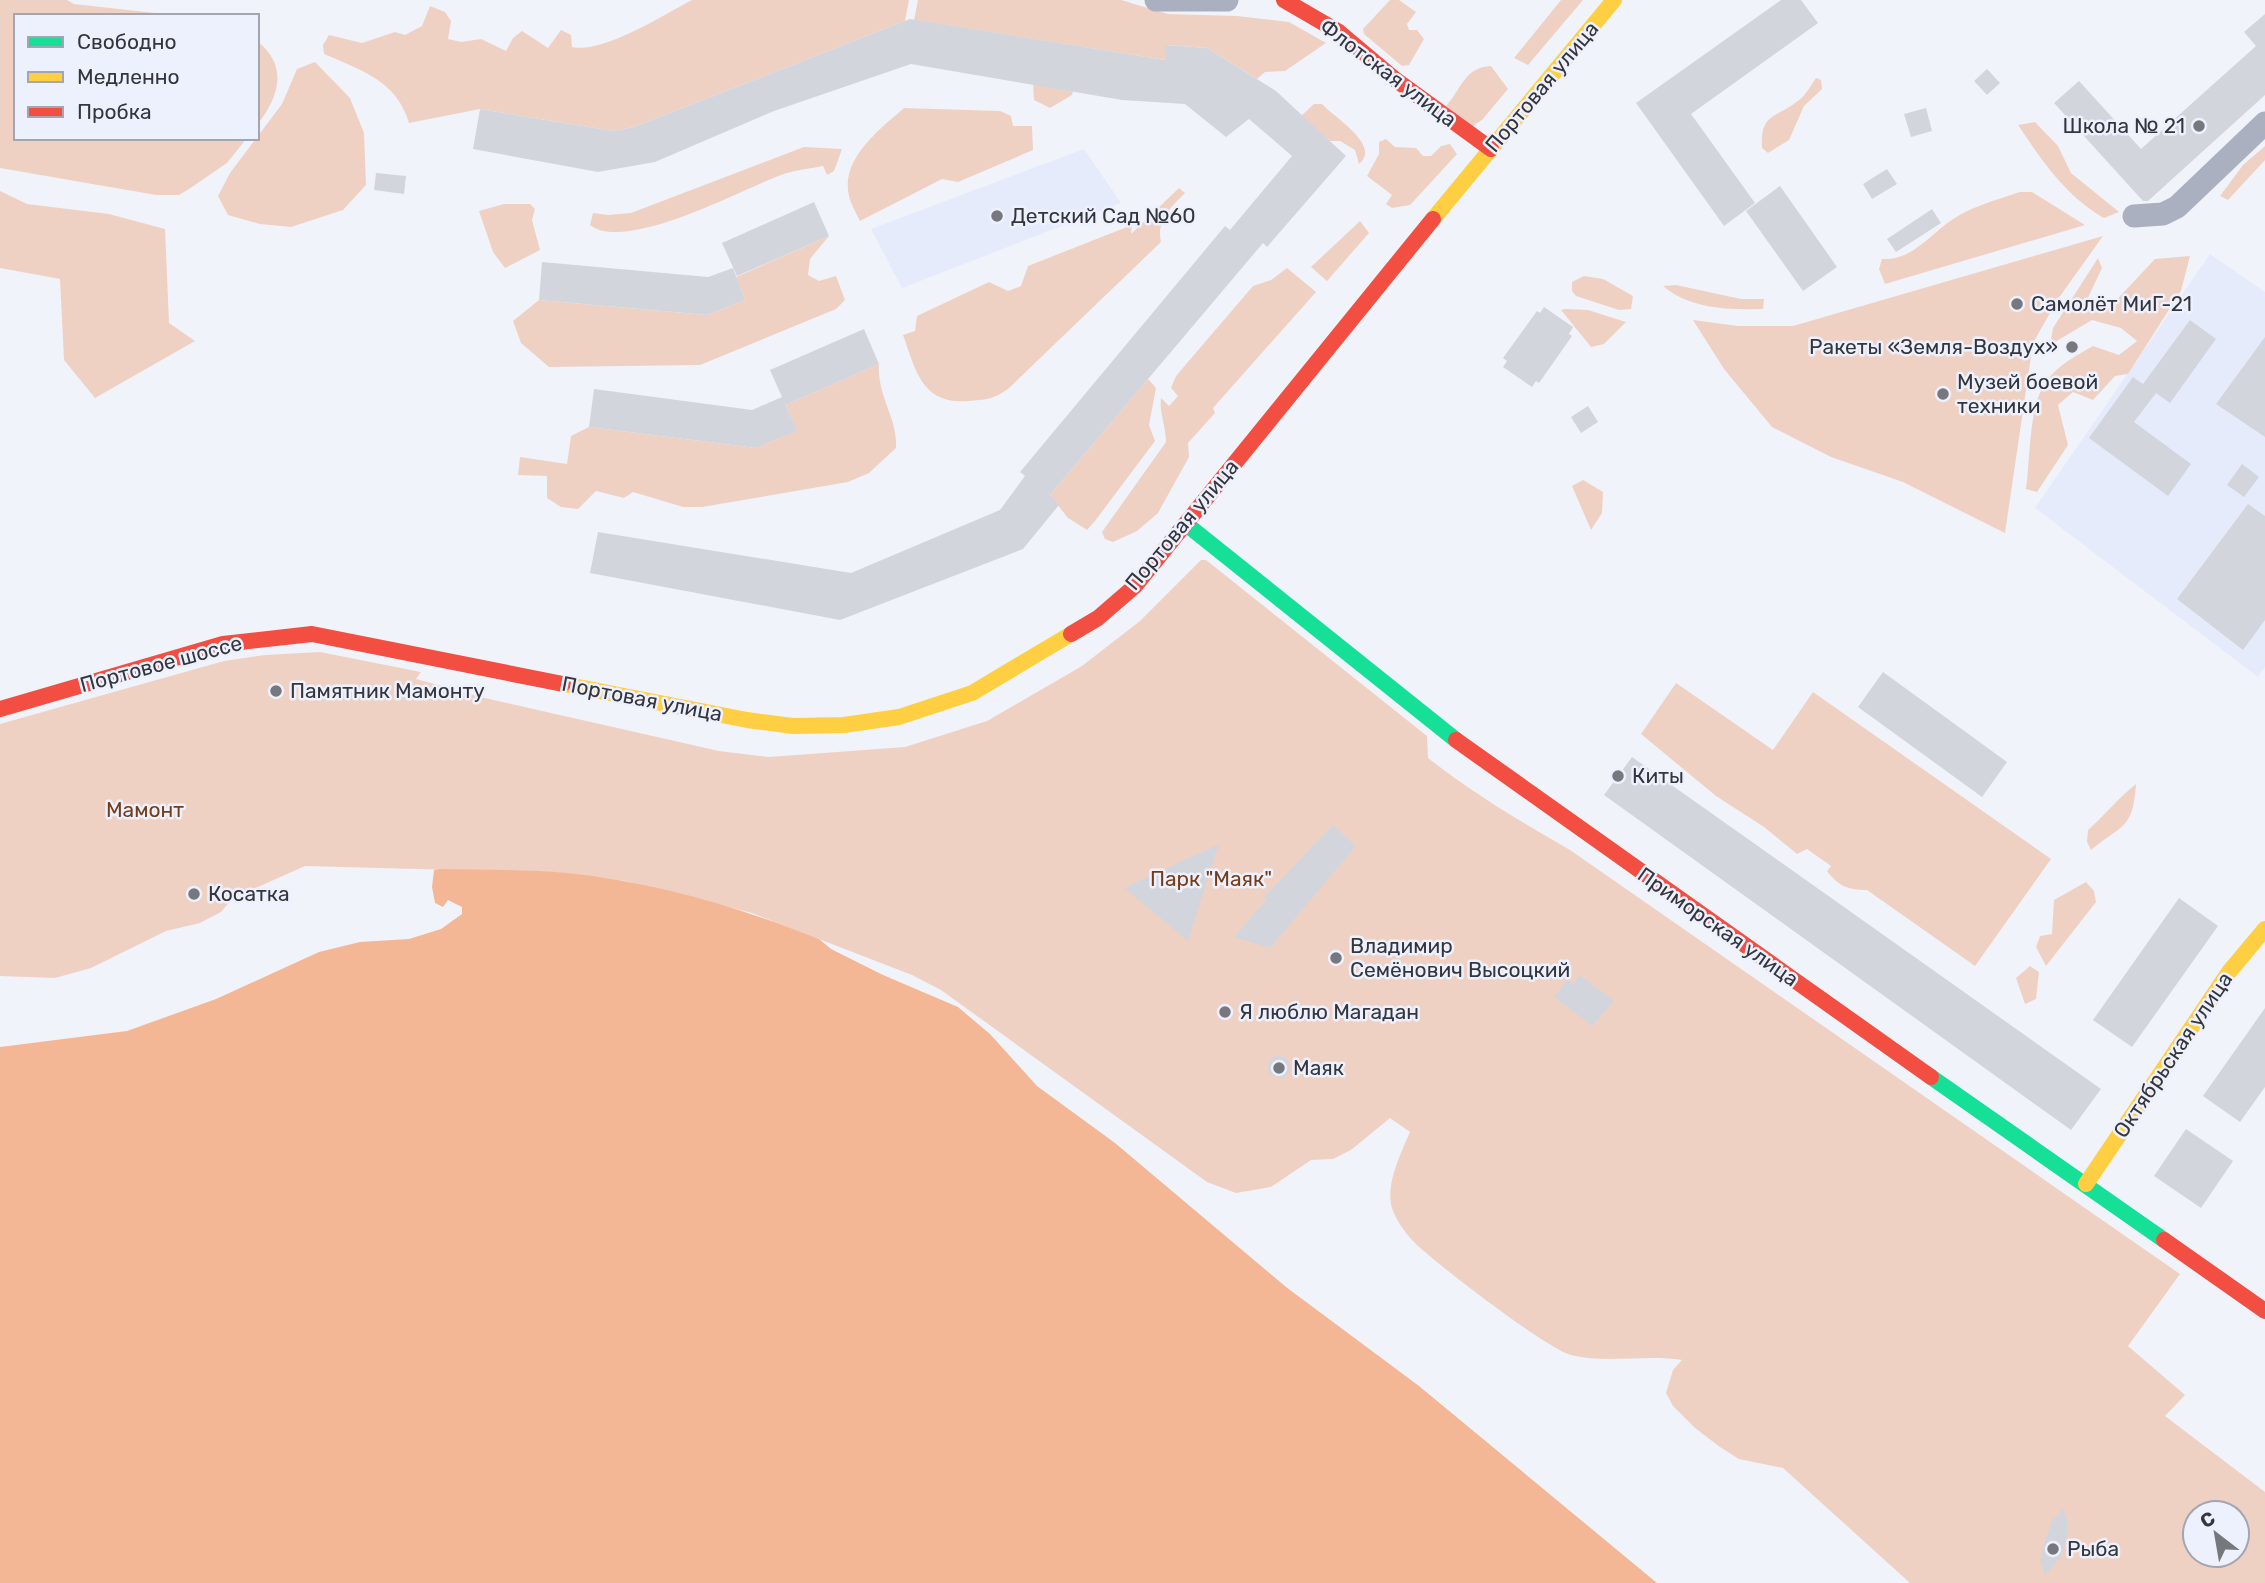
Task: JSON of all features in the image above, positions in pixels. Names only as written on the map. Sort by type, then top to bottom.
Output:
[{"type":"street","points":[[1156,0],[1227,0]]},
{"type":"street","name":"Флотская улица","points":[[1284,0],[1339,32],[1396,80],[1490,149]]},
{"type":"street","name":"Портовая улица","points":[[490,669],[747,720],[793,726],[844,726],[899,717],[972,693],[1090,624],[1135,586],[1614,0]]},
{"type":"street","points":[[2134,216],[2164,214],[2177,207],[2265,123]]},
{"type":"street","name":"Приморская улица","points":[[1186,524],[1419,713],[1490,766],[2265,1311]]},
{"type":"street","name":"Портовое шоссе","points":[[0,709],[223,644],[312,634],[490,669]]},
{"type":"street","name":"Октябрьская улица","points":[[2085,1184],[2229,972],[2265,929]]},
{"type":"shaded area","name":"Детский Сад №60","points":[[1084,149],[1121,203],[902,288],[871,229]]},
{"type":"shaded area","points":[[2210,254],[2265,292],[2265,667],[2258,677],[2035,508]]},
{"type":"shaded area","points":[[434,870],[568,873],[696,897],[819,939],[831,949],[883,975],[958,1007],[990,1034],[1037,1086],[1115,1143],[1286,1287],[1419,1386],[1657,1583],[0,1583],[0,1047],[127,1031],[216,999],[319,952],[360,942],[409,939],[441,929],[462,914],[462,907],[448,900],[443,907],[435,903],[432,887]]},
{"type":"green space","points":[[0,0],[67,0],[74,4],[164,14],[14,14],[14,140],[245,140],[227,163],[179,195],[156,195],[0,168]]},
{"type":"green space","points":[[692,0],[909,0],[905,21],[634,127],[613,131],[480,109],[409,123],[396,97],[387,87],[364,72],[324,54],[323,45],[329,35],[362,43],[395,32],[405,35],[422,26],[430,6],[445,12],[451,21],[448,39],[461,42],[481,39],[506,51],[513,38],[522,31],[548,48],[561,30],[571,35],[572,47],[600,45],[633,32]]},
{"type":"green space","points":[[918,0],[1121,0],[1168,14],[1237,16],[1289,22],[1326,43],[1285,71],[1265,72],[1257,79],[1207,48],[1167,45],[1165,60],[914,20]]},
{"type":"green space","points":[[1390,0],[1399,0],[1416,12],[1407,24],[1409,30],[1417,30],[1424,39],[1409,65],[1402,66],[1364,34],[1363,29]]},
{"type":"green space","points":[[1561,0],[1583,0],[1528,65],[1514,58]]},
{"type":"green space","points":[[259,43],[274,61],[277,71],[275,93],[259,122]]},
{"type":"green space","points":[[315,62],[350,98],[364,133],[366,185],[343,210],[291,227],[260,224],[228,215],[218,196],[230,173],[255,140],[259,140],[259,135],[282,104],[297,69]]},
{"type":"green space","points":[[1491,66],[1508,89],[1482,120],[1471,127],[1446,106],[1470,74],[1482,67]]},
{"type":"green space","points":[[1816,78],[1821,80],[1822,89],[1804,106],[1789,140],[1768,153],[1762,148],[1762,136],[1767,122],[1802,98]]},
{"type":"green space","points":[[1033,84],[1073,91],[1072,95],[1050,108],[1034,100]]},
{"type":"green space","points":[[1314,104],[1322,104],[1361,141],[1365,157],[1359,164],[1355,150],[1340,141],[1330,141],[1301,116]]},
{"type":"green space","points":[[904,108],[1000,111],[1011,116],[1013,126],[1032,126],[1033,150],[958,182],[942,179],[860,221],[849,196],[850,170],[864,146]]},
{"type":"green space","points":[[2035,122],[2058,146],[2071,173],[2119,212],[2104,218],[2066,188],[2018,125]]},
{"type":"green space","points":[[1386,139],[1395,147],[1416,148],[1423,156],[1431,156],[1441,146],[1450,144],[1457,154],[1410,205],[1392,208],[1386,204],[1392,195],[1367,176],[1379,154],[1379,142]]},
{"type":"green space","points":[[2265,146],[2265,160],[2228,200],[2220,196],[2243,165]]},
{"type":"green space","points":[[804,147],[842,149],[834,171],[827,175],[823,166],[786,173],[684,216],[629,231],[607,232],[590,225],[593,213],[631,213]]},
{"type":"green space","points":[[1179,188],[1185,193],[1163,221],[1161,242],[1008,389],[984,399],[953,401],[940,397],[923,383],[903,335],[915,331],[917,316],[989,282],[1008,291],[1021,286],[1028,266],[1132,225],[1131,234]]},
{"type":"green space","points":[[0,191],[27,204],[109,214],[165,229],[169,323],[195,341],[95,398],[64,360],[60,279],[0,268]]},
{"type":"green space","points":[[2020,192],[2032,192],[2085,225],[1885,284],[1879,269],[1882,259],[1904,255],[1958,216],[1980,205]]},
{"type":"green space","points":[[504,204],[530,204],[535,209],[532,220],[540,250],[505,268],[493,252],[479,211]]},
{"type":"green space","points":[[1360,221],[1369,233],[1327,281],[1311,267]]},
{"type":"green space","points":[[829,236],[810,259],[808,275],[819,281],[836,276],[845,300],[836,309],[700,365],[549,367],[521,343],[513,321],[539,300],[707,315],[745,300],[736,277]]},
{"type":"green space","points":[[2103,236],[2058,299],[2033,343],[2005,533],[1903,482],[1831,457],[1772,427],[1724,369],[1693,320],[1738,326],[1793,326]]},
{"type":"green space","points":[[2190,256],[2181,291],[2128,374],[2115,376],[2093,400],[2073,392],[2058,405],[2068,445],[2037,492],[2026,489],[2035,408],[2048,380],[2065,363],[2093,346],[2119,355],[2137,341],[2121,328],[2092,320],[2050,345],[2053,328],[2098,258],[2102,268],[2086,302],[2108,309],[2155,259]]},
{"type":"green space","points":[[1287,268],[1316,292],[1213,408],[1215,413],[1188,443],[1189,457],[1158,513],[1137,531],[1113,542],[1105,539],[1102,532],[1166,442],[1161,398],[1169,406],[1178,396],[1171,388],[1176,376],[1253,286],[1271,280]]},
{"type":"green space","points":[[1584,276],[1603,279],[1633,296],[1631,309],[1619,310],[1576,296],[1572,291],[1572,282]]},
{"type":"green space","points":[[1676,285],[1741,299],[1764,299],[1763,309],[1697,304],[1663,286]]},
{"type":"green space","points":[[1561,310],[1588,310],[1626,322],[1604,344],[1591,347]]},
{"type":"green space","points":[[879,364],[881,387],[894,427],[896,448],[869,473],[848,482],[702,507],[683,507],[633,492],[624,498],[596,491],[578,509],[561,507],[547,498],[547,476],[518,475],[520,457],[567,464],[571,436],[589,427],[756,448],[796,431],[786,405]]},
{"type":"green space","points":[[1148,379],[1156,388],[1149,425],[1155,441],[1087,530],[1068,518],[1050,495]]},
{"type":"green space","points":[[1583,480],[1603,492],[1602,513],[1591,530],[1572,486]]},
{"type":"green space","name":"Парк \"Маяк\"","points":[[1201,560],[1206,560],[1427,736],[1428,758],[1445,771],[1498,807],[1570,850],[2180,1274],[2128,1346],[2185,1395],[2165,1416],[2265,1492],[2265,1583],[1910,1583],[1783,1468],[1739,1459],[1695,1428],[1673,1406],[1666,1393],[1673,1370],[1682,1360],[1598,1359],[1571,1355],[1515,1322],[1424,1251],[1403,1229],[1392,1208],[1392,1179],[1410,1132],[1390,1118],[1351,1150],[1333,1159],[1311,1160],[1271,1187],[1236,1193],[1207,1182],[941,990],[912,975],[752,913],[625,881],[567,873],[305,866],[233,898],[221,912],[200,923],[166,931],[91,968],[55,978],[0,976],[0,724],[224,661],[265,655],[320,652],[421,672],[416,679],[485,698],[719,751],[769,757],[905,747],[987,721],[1082,666],[1140,621]]},
{"type":"green space","points":[[1676,683],[1773,750],[1813,692],[2051,859],[1975,966],[1867,890],[1839,884],[1827,871],[1831,866],[1807,849],[1797,854],[1764,827],[1716,796],[1641,734]]},
{"type":"green space","points":[[2136,784],[2129,818],[2119,830],[2091,850],[2087,842],[2088,830]]},
{"type":"green space","points":[[2086,882],[2094,891],[2096,902],[2046,966],[2036,947],[2040,936],[2052,934],[2054,900]]},
{"type":"green space","points":[[2030,966],[2039,972],[2036,999],[2025,1004],[2016,978]]},
{"type":"building","points":[[1781,0],[1801,0],[1818,23],[1691,114],[1755,203],[1724,226],[1636,103]]},
{"type":"building","name":"Школа № 21","points":[[2265,14],[2265,95],[2148,201],[2143,201],[2054,103],[2079,81],[2141,149],[2256,46],[2244,32]]},
{"type":"building","points":[[910,19],[1165,60],[1166,45],[1207,48],[1276,91],[1346,156],[1267,247],[1263,243],[1050,495],[1059,505],[1023,549],[840,620],[590,573],[598,532],[851,573],[1000,510],[1025,476],[1020,472],[1225,226],[1230,230],[1292,156],[1249,119],[1226,137],[1185,104],[1122,100],[911,64],[774,111],[655,162],[598,172],[473,149],[480,109],[613,131],[634,127]]},
{"type":"building","points":[[1987,69],[2000,83],[1987,95],[1974,81]]},
{"type":"building","points":[[1926,108],[1932,131],[1911,137],[1904,114]]},
{"type":"building","points":[[1887,169],[1897,184],[1872,199],[1863,184]]},
{"type":"building","points":[[376,173],[406,176],[404,194],[374,190]]},
{"type":"building","points":[[1780,186],[1837,267],[1803,291],[1746,211]]},
{"type":"building","points":[[814,202],[829,236],[737,276],[722,243]]},
{"type":"building","points":[[1932,209],[1941,223],[1896,252],[1887,239]]},
{"type":"building","points":[[542,262],[708,277],[733,268],[745,300],[707,315],[539,300]]},
{"type":"building","points":[[1544,307],[1573,327],[1569,334],[1572,336],[1539,383],[1536,381],[1532,387],[1503,367],[1507,361],[1503,358],[1537,311],[1540,313]]},
{"type":"building","points":[[2190,320],[2216,339],[2170,403],[2156,393],[2134,422],[2191,464],[2168,496],[2089,438],[2133,377],[2143,384]]},
{"type":"building","points":[[864,329],[879,364],[786,405],[784,401],[797,431],[756,448],[589,427],[594,389],[752,410],[782,397],[770,370]]},
{"type":"building","points":[[2265,337],[2265,437],[2216,404]]},
{"type":"building","points":[[1588,406],[1598,422],[1581,433],[1571,417]]},
{"type":"building","points":[[2242,464],[2259,477],[2244,497],[2227,485]]},
{"type":"building","points":[[2248,504],[2265,516],[2265,620],[2243,650],[2177,599]]},
{"type":"building","points":[[1883,672],[2007,762],[1982,797],[1858,707]]},
{"type":"building","points":[[1632,757],[2101,1089],[2071,1130],[1604,795]]},
{"type":"building","points":[[1333,825],[1356,846],[1270,948],[1234,937],[1267,899],[1264,897]]},
{"type":"building","points":[[1219,844],[1188,941],[1124,888]]},
{"type":"building","points":[[2179,898],[2218,926],[2132,1047],[2093,1020]]},
{"type":"building","points":[[1580,975],[1614,1001],[1592,1026],[1554,997],[1567,980],[1573,984]]},
{"type":"building","points":[[2265,1008],[2265,1087],[2240,1122],[2203,1096]]},
{"type":"building","name":"Маяк","points":[[1279,1056],[1287,1059],[1290,1067],[1287,1075],[1279,1078],[1271,1075],[1268,1067],[1271,1059]]},
{"type":"building","points":[[2186,1129],[2233,1161],[2201,1208],[2154,1176]]},
{"type":"building","name":"Рыба","points":[[2064,1509],[2068,1525],[2066,1541],[2060,1558],[2045,1576],[2040,1560],[2045,1540],[2053,1519]]},
{"type":"traffic: fast","points":[[1186,524],[1456,740]]},
{"type":"traffic: fast","points":[[1931,1077],[2164,1240]]},
{"type":"traffic: slow","points":[[1433,219],[1614,0]]},
{"type":"traffic: slow","points":[[563,684],[747,720],[793,726],[844,725],[899,717],[972,693],[1071,634]]},
{"type":"traffic: slow","points":[[2086,1184],[2229,972],[2265,929]]},
{"type":"traffic: jam","points":[[1284,0],[1339,32],[1396,80],[1491,149]]},
{"type":"traffic: jam","points":[[1071,634],[1098,618],[1135,586],[1433,219]]},
{"type":"traffic: jam","points":[[0,709],[223,644],[312,634],[563,684]]},
{"type":"traffic: jam","points":[[1456,740],[1931,1077]]},
{"type":"traffic: jam","points":[[2164,1240],[2265,1311]]},
{"type":"place","name":"Школа № 21","points":[[2199,126]]},
{"type":"place","name":"Детский Сад №60","points":[[997,216]]},
{"type":"place","name":"Самолёт МиГ-21","points":[[2017,304]]},
{"type":"place","name":"Ракеты «Земля-Воздух»","points":[[2072,347]]},
{"type":"place","name":"Музей боевой техники","points":[[1943,394]]},
{"type":"place","name":"Памятник Мамонту","points":[[276,691]]},
{"type":"place","name":"Киты","points":[[1618,776]]},
{"type":"place","name":"Косатка","points":[[194,894]]},
{"type":"place","name":"Владимир Семёнович Высоцкий","points":[[1336,958]]},
{"type":"place","name":"Я люблю Магадан","points":[[1225,1012]]},
{"type":"place","name":"Маяк","points":[[1279,1068]]},
{"type":"place","name":"Рыба","points":[[2053,1549]]},
{"type":"park label","name":"Мамонт","points":[[145,810]]}]
